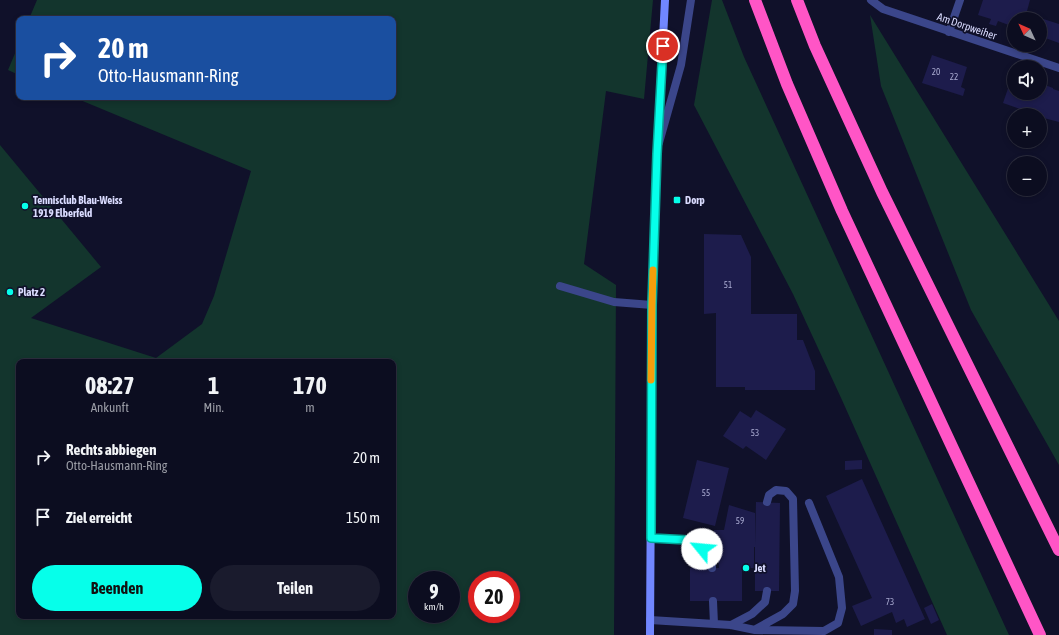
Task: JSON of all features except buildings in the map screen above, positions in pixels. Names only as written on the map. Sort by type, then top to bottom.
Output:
[{"type":"highway","points":[[755,0],[787,84],[842,211],[1040,635]]},
{"type":"highway","points":[[797,0],[808,31],[882,192],[1059,550]]},
{"type":"street","points":[[650,635],[652,305],[657,154],[665,0]]},
{"type":"street","points":[[657,154],[681,65],[692,0]]},
{"type":"street","name":"Am Dorpweiher","points":[[871,0],[883,9],[1059,68]]},
{"type":"street","points":[[949,32],[960,0]]},
{"type":"street","points":[[560,286],[614,302],[652,305]]},
{"type":"street","points":[[755,630],[783,614],[793,604],[795,591],[793,499],[786,492],[776,490],[769,495],[767,502]]},
{"type":"street","points":[[650,620],[731,625],[755,630],[824,631],[838,623],[842,608],[839,577],[809,503]]},
{"type":"street","points":[[651,538],[688,540],[702,549],[712,562],[712,568]]},
{"type":"street","points":[[731,625],[752,614],[765,602],[767,591]]},
{"type":"street","points":[[713,601],[714,624]]},
{"type":"green space","points":[[37,0],[653,0],[644,99],[606,91],[584,264],[616,285],[614,635],[0,635],[0,145],[101,267],[31,318],[156,358],[202,324],[214,296],[251,171],[80,100],[396,100],[396,16],[30,16]]},
{"type":"green space","points":[[712,0],[722,0],[744,57],[1009,635],[947,635],[793,294],[694,105]]},
{"type":"green space","points":[[870,15],[1059,321],[1059,465],[971,310],[881,86]]},
{"type":"green space","points":[[16,51],[16,74],[8,70]]},
{"type":"slow traffic","points":[[651,380],[653,270]]},
{"type":"place","name":"Dorp","points":[[677,200]]},
{"type":"place","name":"Tennisclub Blau-Weiss 1919 Elberfeld","points":[[25,206]]},
{"type":"place","name":"Platz 2","points":[[10,292]]},
{"type":"place","name":"Jet","points":[[746,568]]},
{"type":"route","points":[[663,46],[657,154],[652,305],[651,538],[688,540],[702,549]]}]
